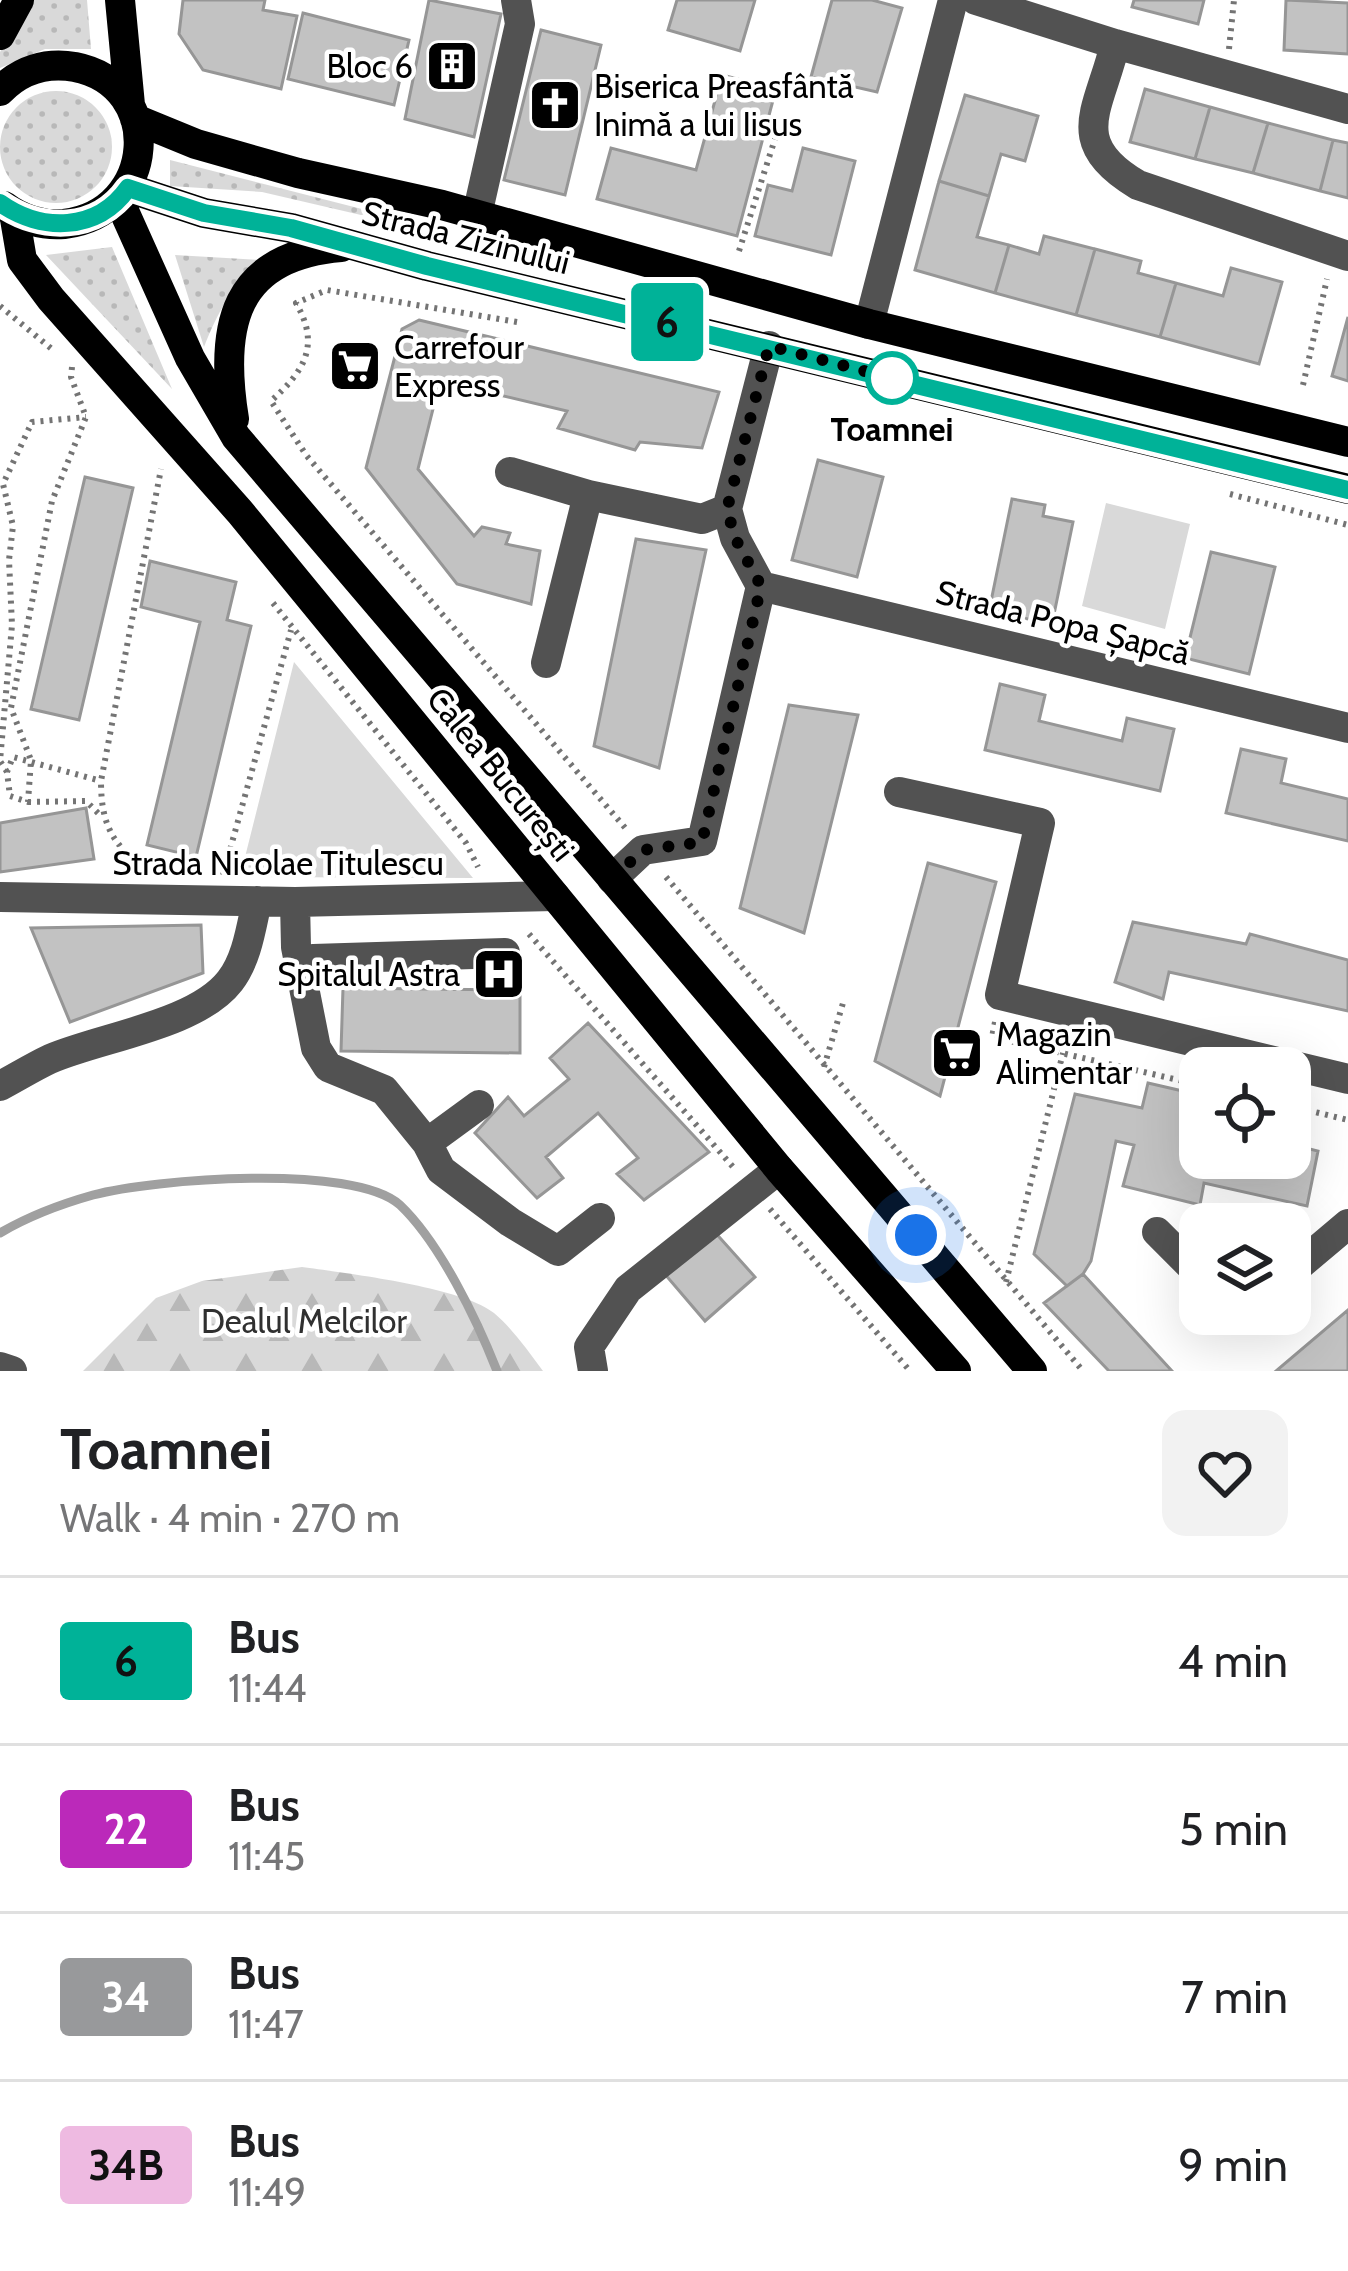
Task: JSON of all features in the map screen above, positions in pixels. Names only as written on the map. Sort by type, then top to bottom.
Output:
[{"type":"main road","points":[[0,35],[20,0]]},
{"type":"main road","points":[[4,205],[53,225],[80,222],[124,194],[139,156],[120,0]]},
{"type":"main road","name":"Strada Zizinului","points":[[0,91],[34,68],[61,64],[86,69],[106,80],[133,112],[196,144],[477,215],[869,324],[1348,442]]},
{"type":"main road","name":"Strada Zizinului","points":[[124,194],[291,228],[1348,490]]},
{"type":"main road","name":"Calea București","points":[[124,194],[190,358],[236,437],[1032,1371]]},
{"type":"main road","name":"Calea București","points":[[4,205],[22,260],[51,299],[240,512],[779,1169],[956,1371]]},
{"type":"main road","points":[[236,437],[226,371],[240,304],[259,278],[280,262],[304,250],[352,246]]},
{"type":"street","points":[[477,215],[520,24],[516,0]]},
{"type":"street","points":[[869,324],[953,0]]},
{"type":"street","points":[[976,0],[1348,109]]},
{"type":"street","points":[[1115,44],[1093,121],[1092,141],[1113,171],[1138,185],[1340,254]]},
{"type":"street","points":[[612,879],[643,850],[702,842],[761,586],[735,538],[727,509],[769,346]]},
{"type":"street","points":[[509,472],[588,495],[702,519],[727,509]]},
{"type":"street","points":[[546,663],[588,495]]},
{"type":"street","name":"Strada Popa Șapcă","points":[[761,586],[1348,728]]},
{"type":"street","points":[[899,792],[1040,824],[1000,995],[1348,1079]]},
{"type":"street","name":"Strada Nicolae Titulescu","points":[[0,897],[295,902],[555,896]]},
{"type":"street","points":[[0,1085],[51,1059],[197,1008],[220,992],[233,978],[245,952],[256,901]]},
{"type":"street","points":[[295,902],[298,964],[316,1048],[328,1067],[384,1090],[427,1142],[441,1170],[509,1222],[558,1251],[600,1218]]},
{"type":"street","points":[[298,964],[313,959],[505,953]]},
{"type":"street","points":[[427,1142],[479,1105]]},
{"type":"street","points":[[593,1371],[590,1347],[628,1289],[779,1169]]},
{"type":"street","points":[[1311,1255],[1348,1224]]},
{"type":"street","points":[[1156,1232],[1179,1254]]},
{"type":"street","points":[[0,1367],[12,1371]]},
{"type":"path","points":[[1228,52],[1234,0]]},
{"type":"path","points":[[739,251],[782,118]]},
{"type":"path","points":[[1304,386],[1340,254]]},
{"type":"path","points":[[0,306],[54,351]]},
{"type":"path","points":[[28,802],[31,760],[11,707],[52,501],[86,416],[71,377],[72,366],[87,382]]},
{"type":"path","points":[[8,772],[0,761],[12,625],[13,526],[3,484],[32,422],[86,416]]},
{"type":"path","points":[[101,817],[101,781],[163,462],[177,478]]},
{"type":"path","points":[[268,596],[466,843],[519,928],[550,954],[577,991],[910,1371]]},
{"type":"path","points":[[218,889],[291,630]]},
{"type":"path","points":[[101,781],[14,757],[8,772],[10,796],[28,802],[86,801],[131,859],[164,879]]},
{"type":"path","points":[[1000,995],[992,1037],[1179,1080]]},
{"type":"path","points":[[824,1067],[843,1003]]},
{"type":"path","points":[[1006,1282],[1063,1053]]},
{"type":"path","points":[[1311,1111],[1348,1120]]},
{"type":"green space","points":[[32,0],[87,0],[91,49],[45,49],[0,68],[0,52]]},
{"type":"green space","points":[[56,91],[77,95],[96,107],[108,126],[112,147],[108,168],[96,187],[77,199],[56,203],[35,199],[16,187],[4,168],[0,147],[4,126],[16,107],[35,95]]},
{"type":"green space","points":[[170,160],[405,220],[404,225],[262,192],[170,186]]},
{"type":"green space","points":[[112,247],[172,389],[46,255]]},
{"type":"green space","points":[[175,255],[260,260],[227,300],[204,347]]},
{"type":"green space","points":[[1106,503],[1190,524],[1165,629],[1082,606]]},
{"type":"green space","points":[[294,662],[473,878],[240,877]]},
{"type":"green space","name":"Dealul Melcilor","points":[[302,1267],[402,1282],[478,1304],[508,1326],[543,1371],[83,1371],[156,1298],[202,1281]]},
{"type":"building","points":[[183,0],[265,0],[263,10],[297,16],[281,89],[203,70],[179,34]]},
{"type":"building","name":"Bloc 6","points":[[429,0],[501,14],[474,137],[405,119]]},
{"type":"building","points":[[677,0],[755,0],[740,51],[668,30]]},
{"type":"building","points":[[832,0],[872,0],[902,8],[877,92],[811,77]]},
{"type":"building","points":[[1134,0],[1204,0],[1198,24],[1132,7]]},
{"type":"building","points":[[1286,0],[1348,3],[1348,54],[1284,50]]},
{"type":"building","points":[[303,13],[409,40],[394,105],[288,79]]},
{"type":"building","name":"Biserica Preasfântă Inimă a lui Iisus","points":[[541,30],[601,45],[565,195],[504,180]]},
{"type":"building","points":[[722,75],[776,89],[737,236],[597,199],[611,148],[696,170]]},
{"type":"building","points":[[1145,89],[1210,107],[1195,159],[1130,142]]},
{"type":"building","points":[[965,95],[1038,116],[1025,161],[1001,154],[989,196],[939,181]]},
{"type":"building","points":[[1210,107],[1268,123],[1253,173],[1195,159]]},
{"type":"building","points":[[1268,123],[1333,140],[1320,191],[1253,173]]},
{"type":"building","points":[[1333,140],[1348,143],[1348,198],[1320,191]]},
{"type":"building","points":[[803,148],[855,161],[831,255],[755,236],[768,185],[792,191]]},
{"type":"building","points":[[939,181],[989,196],[977,237],[1009,245],[995,293],[915,270]]},
{"type":"building","points":[[1044,236],[1095,249],[1076,315],[995,293],[1009,245],[1039,254]]},
{"type":"building","points":[[1095,249],[1141,261],[1138,273],[1176,283],[1160,337],[1076,315]]},
{"type":"building","points":[[1231,268],[1282,282],[1259,364],[1160,337],[1176,283],[1223,296]]},
{"type":"building","points":[[1348,317],[1348,381],[1332,376]]},
{"type":"building","points":[[419,320],[719,392],[702,448],[640,442],[635,450],[558,428],[567,411],[440,381],[418,469],[474,536],[482,527],[510,533],[506,544],[540,551],[531,604],[457,584],[366,468],[402,329]]},
{"type":"building","points":[[818,460],[883,477],[857,577],[792,560]]},
{"type":"building","points":[[85,477],[133,488],[79,720],[31,709]]},
{"type":"building","points":[[1012,499],[1045,505],[1043,516],[1073,522],[1052,624],[989,611]]},
{"type":"building","points":[[636,539],[706,550],[659,768],[594,746]]},
{"type":"building","points":[[1211,552],[1275,567],[1249,674],[1185,658]]},
{"type":"building","points":[[150,561],[236,582],[227,620],[251,626],[196,857],[147,845],[200,622],[141,607]]},
{"type":"building","points":[[1000,684],[1045,695],[1039,721],[1122,741],[1127,718],[1174,729],[1160,791],[985,750]]},
{"type":"building","points":[[789,705],[858,715],[804,933],[740,908]]},
{"type":"building","points":[[1241,749],[1286,759],[1281,783],[1348,799],[1348,841],[1226,813]]},
{"type":"building","points":[[86,808],[94,859],[0,872],[0,823]]},
{"type":"building","points":[[928,863],[996,882],[940,1096],[875,1061]]},
{"type":"building","points":[[1133,922],[1246,944],[1250,934],[1348,960],[1348,1011],[1169,972],[1163,999],[1115,982]]},
{"type":"building","points":[[201,925],[203,973],[70,1022],[31,928]]},
{"type":"building","points":[[343,988],[520,990],[520,1053],[341,1051]]},
{"type":"building","points":[[588,1023],[709,1152],[644,1200],[617,1174],[638,1158],[598,1113],[546,1157],[563,1178],[537,1198],[475,1133],[508,1097],[524,1116],[569,1079],[550,1058]]},
{"type":"building","points":[[1148,1083],[1179,1090],[1179,1179],[1311,1179],[1311,1149],[1318,1151],[1308,1203],[1204,1183],[1200,1203],[1192,1203],[1123,1186],[1134,1145],[1116,1141],[1091,1261],[1067,1286],[1034,1254],[1075,1094],[1142,1108]]},
{"type":"building","points":[[712,1229],[755,1277],[705,1321],[663,1272]]},
{"type":"building","points":[[1083,1274],[1172,1371],[1109,1371],[1044,1303]]},
{"type":"building","points":[[1348,1310],[1348,1371],[1276,1371]]},
{"type":"waterway","points":[[0,1233],[81,1199],[159,1184],[298,1179],[376,1192],[400,1205],[429,1240],[468,1306],[497,1371]]},
{"type":"bus line","name":"6","points":[[0,203],[27,219],[53,225],[80,222],[100,214],[128,188],[204,213],[291,228],[427,266],[1348,490]]},
{"type":"place","name":"Bloc 6","points":[[452,66]]},
{"type":"place","name":"Biserica Preasfântă Inimă a lui Iisus","points":[[555,105]]},
{"type":"place","name":"Carrefour Express","points":[[355,366]]},
{"type":"place","name":"Toamnei","points":[[892,378]]},
{"type":"place","name":"Spitalul Astra","points":[[499,974]]},
{"type":"place","name":"Magazin Alimentar","points":[[957,1053]]},
{"type":"route","points":[[892,378],[899,380],[769,346],[727,509],[735,538],[761,586],[702,842],[643,850],[612,879],[916,1235]]}]
